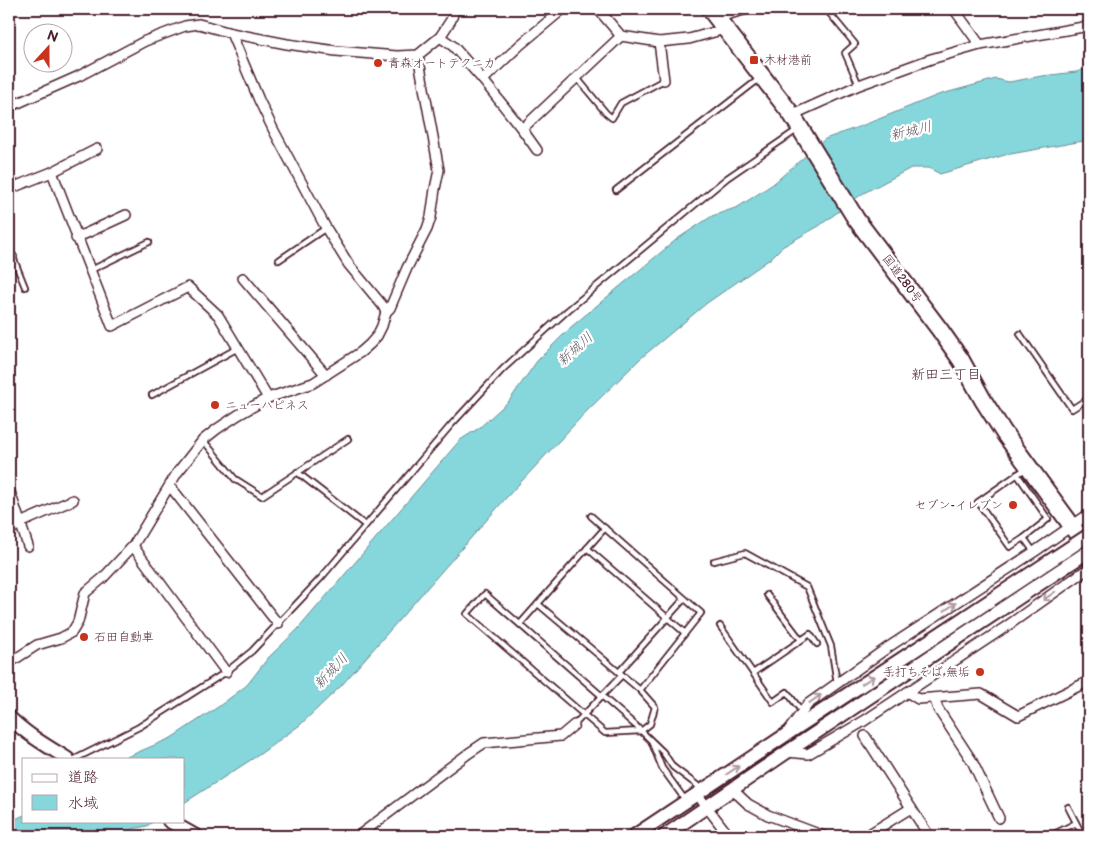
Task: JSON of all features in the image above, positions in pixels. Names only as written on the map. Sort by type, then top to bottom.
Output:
[{"type":"highway","name":"国道280号","points":[[718,19],[799,126],[856,218],[961,360],[1004,433],[1023,470],[1072,526],[1089,551]]},
{"type":"street","points":[[9,107],[79,76],[145,41],[185,26],[199,24],[231,34],[336,51],[397,56],[418,55],[440,36],[451,20],[455,9]]},
{"type":"street","points":[[483,80],[563,9]]},
{"type":"street","points":[[598,9],[621,36],[659,42],[689,39],[718,19]]},
{"type":"street","points":[[954,9],[980,45]]},
{"type":"street","points":[[799,126],[859,85],[931,59],[980,45],[1089,26]]},
{"type":"street","points":[[231,34],[274,131],[326,228],[349,265],[386,312]]},
{"type":"street","points":[[440,36],[453,46],[483,80],[537,150]]},
{"type":"street","points":[[522,129],[621,36]]},
{"type":"street","points":[[659,42],[664,80]]},
{"type":"street","points":[[9,663],[37,645],[61,638],[72,632],[78,622],[85,593],[103,578],[133,546],[177,473],[203,440],[238,415],[268,398],[313,383],[361,352],[377,336],[386,312],[390,308],[407,268],[427,230],[439,170],[418,55]]},
{"type":"street","points":[[9,189],[52,172],[97,149]]},
{"type":"street","points":[[52,172],[76,238],[112,326],[188,287],[218,315],[268,398]]},
{"type":"street","points":[[76,238],[126,215]]},
{"type":"street","points":[[243,278],[326,375]]},
{"type":"street","points":[[170,486],[278,624]]},
{"type":"street","points":[[9,489],[28,546]]},
{"type":"street","points":[[9,531],[20,524],[73,500]]},
{"type":"street","points":[[784,736],[808,704],[890,646],[1089,514]]},
{"type":"street","points":[[634,836],[1089,534]]},
{"type":"street","points":[[133,546],[226,672]]},
{"type":"street","points":[[664,836],[1089,551]]},
{"type":"street","points":[[787,752],[808,754],[864,721],[1007,626],[1089,568]]},
{"type":"street","points":[[907,692],[918,699],[981,694],[1018,716],[1089,681]]},
{"type":"street","points":[[934,698],[938,709],[972,761],[999,818]]},
{"type":"street","points":[[9,717],[32,736],[66,758]]},
{"type":"street","points":[[362,836],[362,833],[484,743],[561,736],[574,725]]},
{"type":"street","points":[[865,736],[929,836]]},
{"type":"street","points":[[733,790],[748,804],[768,815],[824,836]]},
{"type":"street","points":[[696,795],[729,836]]},
{"type":"street","points":[[866,836],[911,808]]},
{"type":"street","points":[[176,828],[196,836]]},
{"type":"lane","points":[[718,19],[755,9]]},
{"type":"lane","points":[[826,9],[855,44],[845,53],[859,85]]},
{"type":"lane","points":[[616,190],[763,76]]},
{"type":"lane","points":[[577,78],[612,118],[621,102],[664,80]]},
{"type":"lane","points":[[77,758],[139,727],[226,672],[252,651],[321,578],[450,425],[510,362],[568,310],[727,178],[799,126]]},
{"type":"lane","points":[[279,260],[326,228]]},
{"type":"lane","points":[[90,271],[149,242]]},
{"type":"lane","points":[[9,247],[10,257],[25,287]]},
{"type":"lane","points":[[1020,334],[1072,409],[1089,398]]},
{"type":"lane","points":[[152,395],[238,348]]},
{"type":"lane","points":[[203,440],[235,479],[262,496],[348,439]]},
{"type":"lane","points":[[1023,470],[1048,520],[1024,538],[1010,547],[978,502],[1023,470]]},
{"type":"lane","points":[[297,472],[365,525]]},
{"type":"lane","points":[[591,516],[701,613],[640,690]]},
{"type":"lane","points":[[520,624],[604,528]]},
{"type":"lane","points":[[1024,538],[1034,552]]},
{"type":"lane","points":[[587,548],[685,633]]},
{"type":"lane","points":[[714,561],[745,553],[807,587],[831,646],[837,684]]},
{"type":"lane","points":[[538,604],[640,690],[655,707],[650,724],[641,731],[605,733],[467,614],[485,594],[641,731],[663,752],[696,795]]},
{"type":"lane","points":[[767,595],[801,640]]},
{"type":"lane","points":[[574,725],[602,696],[684,598]]},
{"type":"lane","points":[[720,626],[773,702],[787,692],[802,712]]},
{"type":"lane","points":[[753,673],[810,634],[817,644]]},
{"type":"lane","points":[[652,742],[662,768],[696,795]]},
{"type":"lane","points":[[1068,808],[1083,836]]},
{"type":"lane","points":[[1050,836],[1076,823]]},
{"type":"water","name":"新城川","points":[[1089,68],[1089,140],[1005,155],[940,174],[929,168],[911,168],[862,194],[819,226],[782,247],[770,259],[707,303],[641,358],[585,413],[506,498],[341,686],[300,725],[260,754],[185,802],[185,758],[124,758],[171,738],[247,685],[268,658],[298,629],[460,440],[479,428],[509,401],[537,361],[571,327],[677,239],[712,216],[738,207],[773,184],[825,139],[938,95],[996,79],[1009,82],[1076,72]]},
{"type":"water","points":[[22,816],[22,822],[153,822],[147,826],[132,829],[119,836],[9,836],[9,822]]},
{"type":"place","name":"木材港前","points":[[754,60]]},
{"type":"place","name":"青森オートテクニカ","points":[[378,63]]},
{"type":"place","name":"ニューハピネス","points":[[215,405]]},
{"type":"place","name":"セブン-イレブン","points":[[1013,505]]},
{"type":"place","name":"石田自動車","points":[[84,637]]},
{"type":"place","name":"手打ちそば 無垢","points":[[980,672]]},
{"type":"district","name":"新田三丁目","points":[[946,374]]}]
